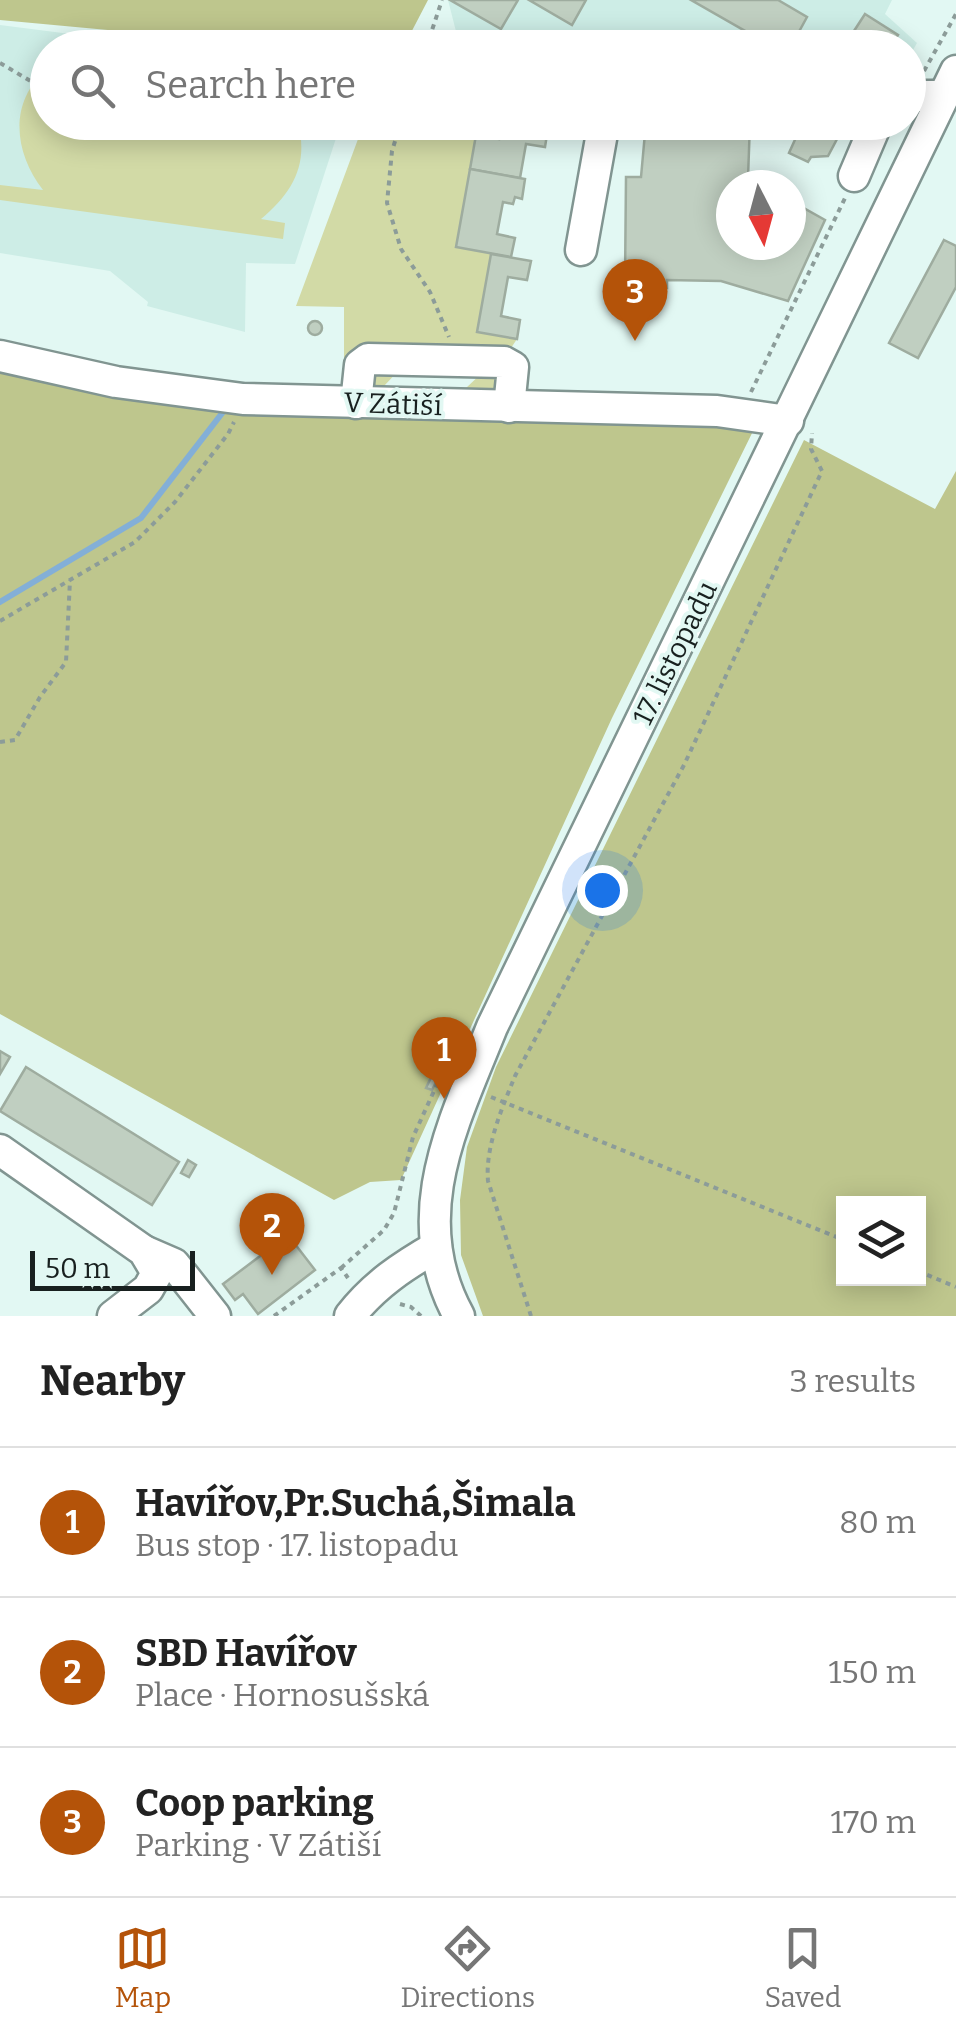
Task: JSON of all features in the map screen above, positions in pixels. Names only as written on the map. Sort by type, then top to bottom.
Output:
[{"type":"street","name":"17. listopadu","points":[[926,136],[949,83]]},
{"type":"street","points":[[582,250],[601,140]]},
{"type":"street","points":[[854,176],[869,140]]},
{"type":"street","name":"17. listopadu","points":[[459,1316],[448,1296],[433,1215],[436,1183],[468,1087],[501,1009],[800,427],[924,140]]},
{"type":"street","name":"V Zátiší","points":[[0,356],[116,382],[244,399],[716,411],[800,427]]},
{"type":"street","points":[[356,403],[360,366],[368,359],[504,362],[513,367],[509,407]]},
{"type":"street","points":[[0,1150],[144,1251],[174,1264],[214,1316]]},
{"type":"street","points":[[350,1316],[395,1271],[436,1246]]},
{"type":"street","points":[[113,1316],[148,1289],[157,1273],[144,1251]]},
{"type":"path","points":[[432,30],[442,0]]},
{"type":"path","points":[[926,66],[956,14]]},
{"type":"path","points":[[0,63],[30,82]]},
{"type":"path","points":[[395,140],[387,203],[401,248],[450,339],[453,361]]},
{"type":"path","points":[[0,622],[136,542],[175,502],[228,434],[244,399]]},
{"type":"path","points":[[531,1316],[488,1181],[487,1164],[504,1104],[515,1076],[684,765],[822,471],[800,427]]},
{"type":"path","points":[[0,742],[15,740],[66,662],[70,580]]},
{"type":"path","points":[[468,1087],[836,1237]]},
{"type":"path","points":[[274,1316],[340,1268],[349,1279]]},
{"type":"path","points":[[926,1274],[956,1287]]},
{"type":"path","points":[[392,1306],[411,1307],[421,1316]]},
{"type":"shaded area","points":[[448,0],[892,0],[885,14],[903,30],[456,30]]},
{"type":"shaded area","points":[[0,25],[39,30],[30,30],[30,140],[335,140],[295,264],[246,263],[245,332],[147,306],[148,302],[110,271],[0,253]]},
{"type":"green space","points":[[0,0],[428,0],[412,30],[108,30],[0,20]]},
{"type":"green space","points":[[30,90],[30,140],[301,140],[295,177],[261,219],[285,223],[283,239],[0,200],[0,185],[43,190],[21,144],[21,112]]},
{"type":"green space","points":[[358,140],[498,140],[492,173],[485,173],[471,250],[491,254],[477,332],[517,339],[509,351],[501,354],[351,350],[350,387],[370,374],[402,367],[384,386],[466,388],[484,371],[495,371],[504,391],[344,396],[344,307],[296,306]]},
{"type":"green space","points":[[0,357],[249,393],[757,423],[612,718],[401,1180],[370,1182],[334,1200],[0,1014]]},
{"type":"green space","points":[[804,440],[935,509],[956,471],[956,1316],[483,1316],[461,1255],[460,1200],[467,1147],[496,1067]]},
{"type":"building","points":[[450,0],[518,0],[501,29]]},
{"type":"building","points":[[529,0],[586,0],[572,25]]},
{"type":"building","points":[[691,0],[778,0],[807,17],[800,30],[744,30]]},
{"type":"building","points":[[865,14],[890,30],[855,30]]},
{"type":"building","points":[[475,140],[546,140],[545,147],[526,144],[520,178],[470,169]]},
{"type":"building","points":[[644,140],[749,140],[748,170],[716,170],[716,260],[806,260],[806,209],[825,220],[788,301],[721,281],[667,280],[667,288],[645,288],[645,280],[625,280],[626,177],[641,177]]},
{"type":"building","points":[[795,140],[836,140],[828,156],[811,157],[808,162],[789,153]]},
{"type":"building","points":[[470,169],[525,179],[522,199],[515,197],[513,204],[503,202],[497,234],[515,238],[511,257],[456,247]]},
{"type":"building","points":[[944,240],[956,246],[956,287],[918,358],[889,343]]},
{"type":"building","points":[[491,254],[531,261],[527,280],[508,277],[501,316],[520,320],[517,339],[477,332]]},
{"type":"building","points":[[315,321],[322,328],[315,335],[308,328]]},
{"type":"building","points":[[0,1051],[10,1057],[0,1074]]},
{"type":"building","points":[[26,1067],[179,1162],[152,1205],[0,1111]]},
{"type":"building","points":[[434,1071],[440,1074],[432,1090],[426,1088]]},
{"type":"building","points":[[188,1160],[196,1165],[189,1177],[181,1173]]},
{"type":"building","points":[[288,1235],[315,1270],[258,1314],[243,1294],[235,1300],[223,1284]]},
{"type":"waterway","points":[[0,602],[141,518],[223,412]]},
{"type":"place","name":"Coop parking","points":[[635,341]]},
{"type":"place","name":"Havířov,Pr.Suchá,Šimala","points":[[444,1099]]},
{"type":"place","name":"SBD Havířov","points":[[272,1275]]}]
